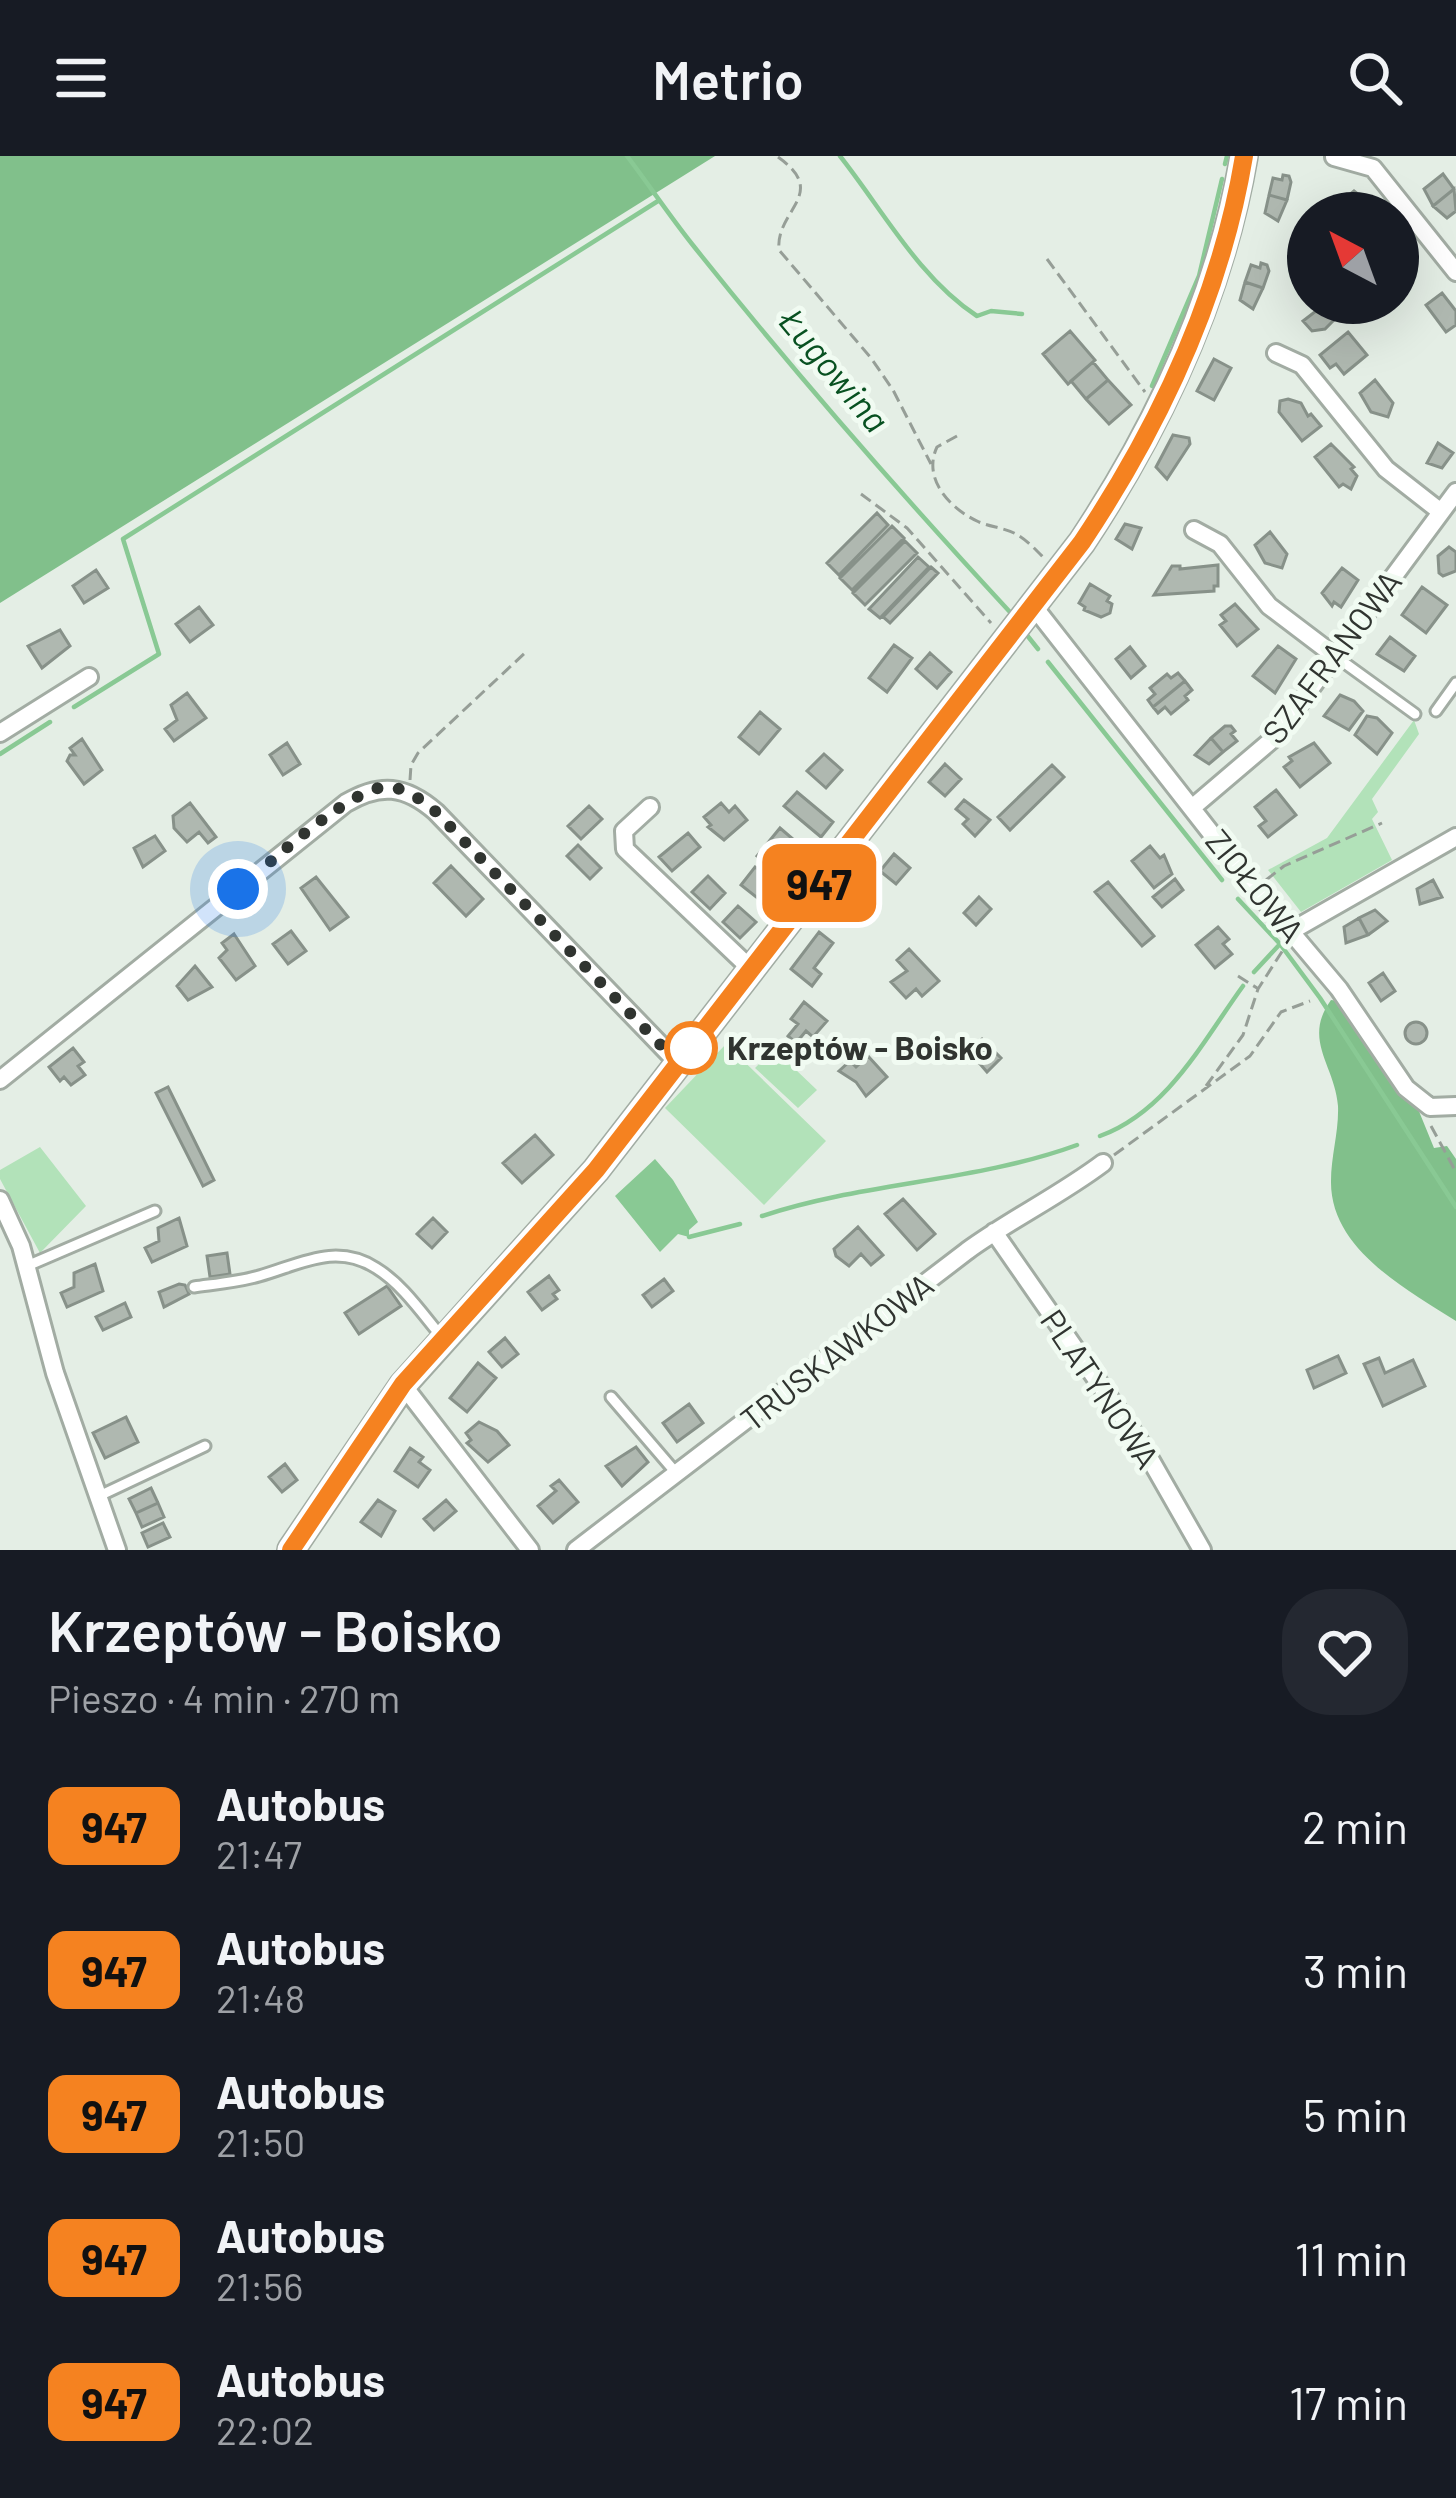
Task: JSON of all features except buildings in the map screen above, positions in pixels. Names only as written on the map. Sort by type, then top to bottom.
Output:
[{"type":"street","points":[[291,1550],[403,1384],[561,1213],[1060,573],[1113,493],[1161,405],[1217,270],[1244,156]]},
{"type":"street","points":[[1334,157],[1373,168],[1456,272]]},
{"type":"street","points":[[1276,353],[1302,365],[1386,469],[1441,512]]},
{"type":"street","name":"SZAFRANOWA","points":[[1193,808],[1274,738],[1456,492]]},
{"type":"street","points":[[1194,530],[1220,544],[1269,606],[1335,656]]},
{"type":"street","name":"ZIOŁOWA","points":[[1035,608],[1358,1013],[1406,1088],[1430,1107]]},
{"type":"street","points":[[0,733],[89,676]]},
{"type":"street","points":[[0,1080],[346,803],[373,789],[389,787],[410,794],[462,838],[679,1064]]},
{"type":"street","points":[[650,807],[624,832],[626,849],[752,970]]},
{"type":"street","points":[[1292,930],[1456,837]]},
{"type":"street","points":[[1430,1107],[1456,1106]]},
{"type":"street","name":"TRUSKAWKOWA","points":[[577,1550],[994,1232],[1061,1195],[1103,1163]]},
{"type":"street","points":[[0,1201],[27,1266],[37,1318],[117,1550]]},
{"type":"street","name":"PLATYNOWA","points":[[994,1232],[1142,1445],[1202,1550]]},
{"type":"street","points":[[403,1384],[530,1550]]},
{"type":"lane","points":[[1335,656],[1415,714]]},
{"type":"lane","points":[[1436,711],[1456,683]]},
{"type":"lane","points":[[27,1266],[155,1210]]},
{"type":"lane","points":[[194,1287],[263,1275],[316,1256],[346,1256],[372,1265],[393,1280],[444,1340]]},
{"type":"lane","points":[[611,1397],[677,1474]]},
{"type":"lane","points":[[97,1497],[205,1446]]},
{"type":"path","points":[[778,157],[802,188],[801,200],[780,224],[779,250],[893,390],[939,487],[958,510],[1017,535],[1060,573]]},
{"type":"path","points":[[1047,259],[1136,382],[1161,405]]},
{"type":"path","points":[[931,464],[937,447],[957,436]]},
{"type":"path","points":[[861,494],[907,528],[1008,642]]},
{"type":"path","points":[[410,794],[411,765],[418,753],[527,651]]},
{"type":"path","points":[[1254,888],[1284,866],[1382,823]]},
{"type":"path","points":[[1202,1092],[1243,1035],[1258,989],[1278,957]]},
{"type":"path","points":[[1238,976],[1258,989]]},
{"type":"path","points":[[1103,1163],[1250,1056],[1281,1012],[1310,1001]]},
{"type":"path","points":[[1430,1107],[1433,1134],[1456,1172]]},
{"type":"shaded area","points":[[0,156],[715,156],[0,603]]},
{"type":"shaded area","points":[[1414,720],[1419,734],[1372,799],[1378,812],[1372,819],[1392,860],[1301,912],[1268,870],[1327,838]]},
{"type":"shaded area","points":[[1331,1000],[1339,1001],[1416,1104],[1434,1148],[1447,1146],[1456,1159],[1456,1321],[1374,1264],[1343,1227],[1334,1205],[1331,1172],[1338,1106],[1319,1028]]},
{"type":"shaded area","points":[[726,1044],[826,1141],[764,1205],[665,1108]]},
{"type":"shaded area","points":[[774,1049],[817,1090],[798,1108],[755,1068]]},
{"type":"shaded area","points":[[40,1147],[86,1206],[40,1253],[0,1179],[0,1170]]},
{"type":"shaded area","points":[[655,1159],[698,1222],[689,1230],[689,1237],[678,1234],[660,1252],[615,1196]]},
{"type":"waterway","name":"Ługowina","points":[[627,156],[769,338],[1009,611]]},
{"type":"waterway","points":[[840,156],[919,263],[956,300],[977,316],[991,311],[1022,314]]},
{"type":"waterway","points":[[1225,164],[1227,156]]},
{"type":"waterway","points":[[1152,386],[1199,276],[1222,179]]},
{"type":"waterway","points":[[74,707],[159,654],[123,539],[658,201]]},
{"type":"waterway","name":"Ługowina","points":[[1026,634],[1038,649]]},
{"type":"waterway","name":"Ługowina","points":[[1048,662],[1222,880]]},
{"type":"waterway","points":[[0,754],[50,722]]},
{"type":"waterway","name":"Ługowina","points":[[1238,899],[1280,944],[1320,998],[1456,1207]]},
{"type":"waterway","points":[[1254,972],[1280,944]]},
{"type":"waterway","points":[[1100,1136],[1124,1125],[1165,1092],[1243,986]]},
{"type":"waterway","points":[[762,1216],[840,1196],[1000,1167],[1077,1145]]},
{"type":"waterway","points":[[689,1237],[740,1224]]},
{"type":"bus line","name":"947","points":[[291,1550],[403,1384],[596,1170],[1082,542],[1134,458],[1189,344],[1228,234],[1244,156]]},
{"type":"place","name":"Krzeptów - Boisko","points":[[691,1048]]},
{"type":"route","points":[[238,889],[346,803],[373,789],[403,790],[436,812],[679,1064],[691,1048]]}]
